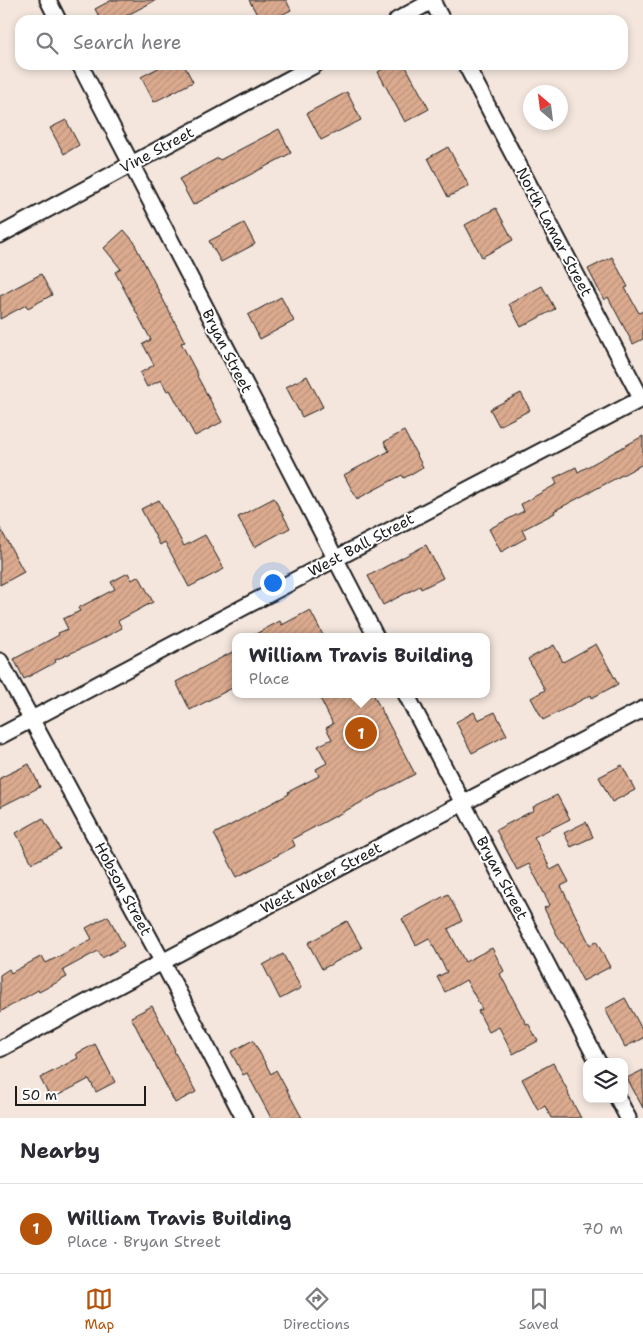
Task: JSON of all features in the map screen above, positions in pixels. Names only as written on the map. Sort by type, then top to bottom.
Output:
[{"type":"street","points":[[48,0],[56,15]]},
{"type":"street","points":[[406,15],[433,1],[440,15]]},
{"type":"street","name":"Bryan Street","points":[[83,70],[374,633]]},
{"type":"street","name":"Vine Street","points":[[0,236],[305,70]]},
{"type":"street","name":"North Lamar Street","points":[[469,70],[642,398]]},
{"type":"street","name":"West Ball Street","points":[[0,736],[642,398]]},
{"type":"street","name":"Hobson Street","points":[[0,661],[162,961],[244,1118]]},
{"type":"street","name":"Bryan Street","points":[[408,698],[596,1058]]},
{"type":"street","name":"West Water Street","points":[[0,1049],[162,961],[643,710]]},
{"type":"street","points":[[620,1103],[628,1118]]},
{"type":"building","points":[[112,0],[156,0],[128,15],[98,15],[95,9]]},
{"type":"building","points":[[249,0],[286,0],[291,10],[281,15],[257,15]]},
{"type":"building","points":[[154,70],[187,70],[193,82],[154,102],[141,77]]},
{"type":"building","points":[[381,70],[408,70],[429,109],[405,122],[378,72]]},
{"type":"building","points":[[347,92],[361,120],[321,140],[307,113]]},
{"type":"building","points":[[66,120],[79,145],[64,154],[50,128]]},
{"type":"building","points":[[279,129],[291,153],[193,205],[179,179]]},
{"type":"building","points":[[448,147],[469,186],[448,197],[428,158]]},
{"type":"building","points":[[496,208],[513,240],[482,257],[465,225]]},
{"type":"building","points":[[244,223],[255,244],[221,262],[209,241]]},
{"type":"building","points":[[124,230],[136,244],[185,342],[181,343],[222,422],[195,436],[170,390],[167,391],[161,380],[147,387],[140,373],[154,365],[143,344],[151,340],[115,272],[121,269],[104,248]]},
{"type":"building","points":[[612,257],[628,287],[625,288],[639,313],[643,311],[643,339],[633,344],[608,297],[604,300],[588,269]]},
{"type":"building","points":[[41,274],[52,295],[28,308],[26,305],[0,319],[0,296]]},
{"type":"building","points":[[542,286],[555,309],[521,327],[509,304]]},
{"type":"building","points":[[281,297],[294,321],[260,339],[248,315]]},
{"type":"building","points":[[307,376],[323,407],[302,417],[286,387]]},
{"type":"building","points":[[521,393],[530,410],[499,426],[490,409]]},
{"type":"building","points":[[404,431],[423,467],[404,478],[402,475],[357,499],[344,475],[389,451],[384,442]]},
{"type":"building","points":[[643,436],[643,464],[522,530],[526,538],[501,552],[489,529],[524,511],[521,504],[557,484],[554,478],[576,467],[578,472]]},
{"type":"building","points":[[274,498],[290,528],[254,547],[238,517]]},
{"type":"building","points":[[159,500],[184,546],[205,535],[224,569],[189,587],[165,542],[160,545],[141,509]]},
{"type":"building","points":[[0,528],[24,572],[0,585]]},
{"type":"building","points":[[426,545],[443,578],[421,589],[420,586],[383,605],[368,576]]},
{"type":"building","points":[[128,573],[132,580],[139,576],[153,602],[118,621],[122,628],[55,660],[56,662],[24,679],[14,659],[68,629],[63,619],[80,611],[78,608],[115,589],[111,582]]},
{"type":"building","points":[[310,610],[322,633],[258,633],[280,621],[282,625]]},
{"type":"building","points":[[596,644],[618,684],[592,698],[591,695],[543,720],[531,698],[545,690],[528,659],[554,645],[563,662]]},
{"type":"building","points":[[232,652],[232,688],[190,710],[176,682]]},
{"type":"building","points":[[320,698],[375,698],[415,774],[292,839],[295,846],[237,877],[214,834],[319,776],[316,769],[327,763],[318,746],[332,739],[326,728],[333,724]]},
{"type":"building","points":[[474,712],[478,720],[495,712],[507,735],[472,753],[456,722]]},
{"type":"building","points":[[29,764],[40,787],[0,807],[0,778]]},
{"type":"building","points":[[622,765],[635,790],[612,802],[599,777]]},
{"type":"building","points":[[557,795],[570,819],[534,837],[551,870],[560,865],[569,882],[561,886],[590,945],[596,941],[610,967],[583,981],[544,908],[550,905],[529,864],[517,870],[496,830],[534,810],[533,807]]},
{"type":"building","points":[[43,818],[60,849],[32,863],[16,833]]},
{"type":"building","points":[[586,822],[593,837],[571,847],[564,833]]},
{"type":"building","points":[[448,894],[462,921],[448,929],[465,962],[492,948],[504,971],[500,974],[526,1024],[528,1023],[538,1041],[513,1054],[499,1027],[489,1032],[478,1011],[482,1009],[466,980],[445,992],[437,977],[447,972],[429,938],[416,945],[402,919]]},
{"type":"building","points":[[108,916],[124,946],[102,958],[98,951],[63,970],[67,977],[39,992],[38,990],[0,1012],[0,975],[9,969],[11,973],[42,956],[46,963],[92,939],[86,928]]},
{"type":"building","points":[[347,921],[362,948],[322,969],[308,943]]},
{"type":"building","points":[[283,954],[301,988],[280,999],[263,965]]},
{"type":"building","points":[[625,998],[643,1031],[643,1038],[625,1047],[605,1009]]},
{"type":"building","points":[[152,1006],[196,1092],[175,1103],[131,1017]]},
{"type":"building","points":[[253,1040],[271,1074],[276,1070],[302,1118],[271,1118],[247,1073],[243,1075],[231,1052]]},
{"type":"building","points":[[95,1044],[115,1082],[96,1092],[89,1079],[51,1099],[40,1078],[78,1058],[76,1054]]},
{"type":"building","points":[[553,1063],[581,1118],[551,1118],[545,1106],[538,1110],[522,1079]]},
{"type":"building","points":[[643,1070],[643,1108],[628,1080],[628,1078]]},
{"type":"place","name":"William Travis Building","points":[[361,733]]}]
